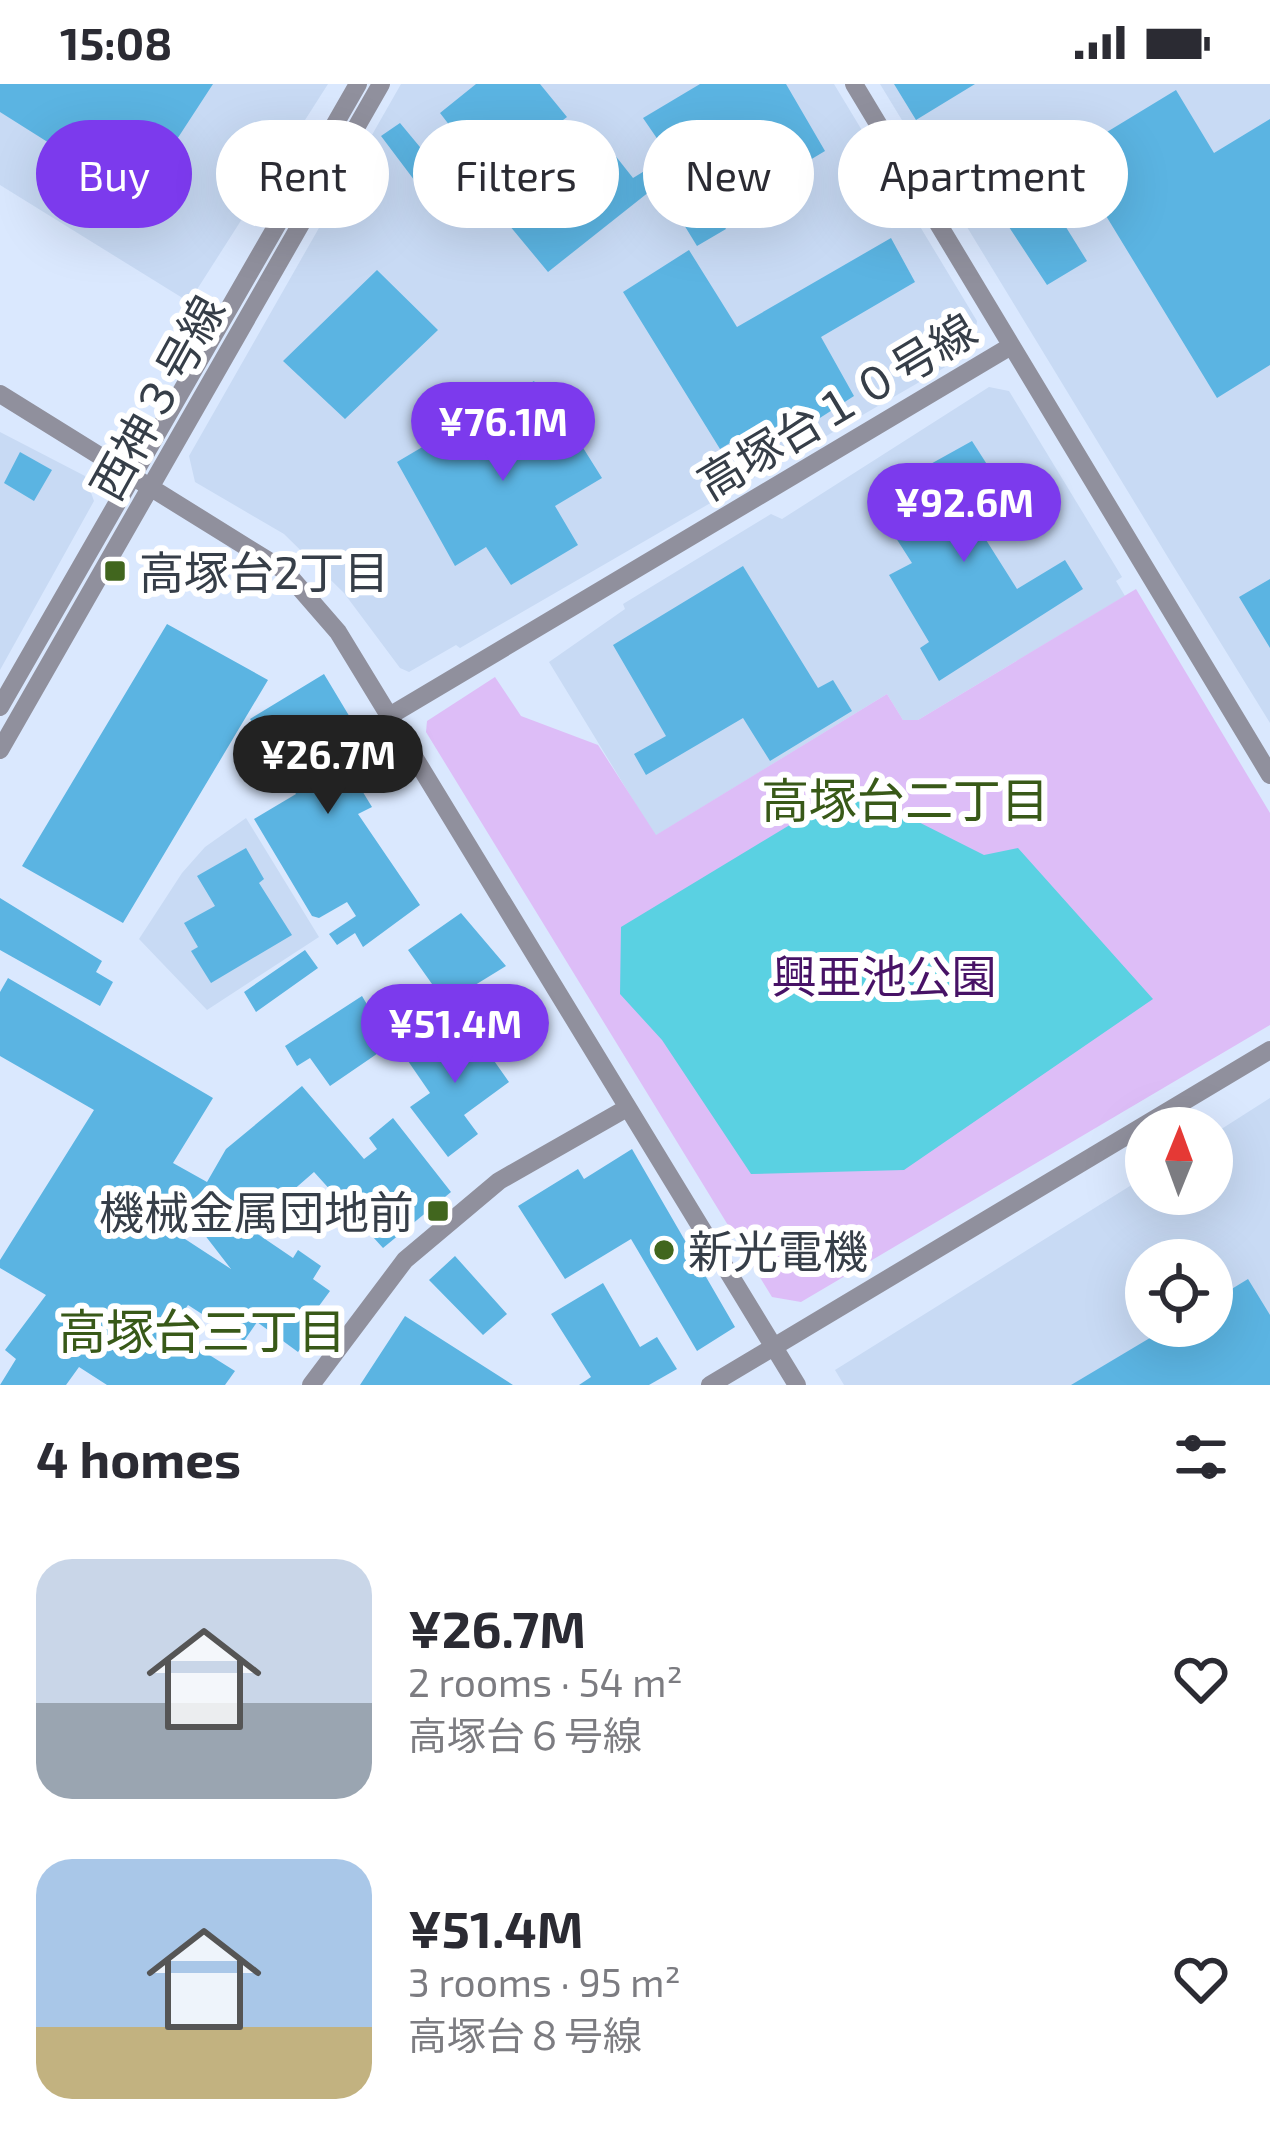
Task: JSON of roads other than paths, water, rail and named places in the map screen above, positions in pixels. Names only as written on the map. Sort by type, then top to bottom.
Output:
[{"type":"street","name":"西神３号線","points":[[0,707],[358,84]]},
{"type":"street","name":"西神３号線","points":[[0,749],[381,84]]},
{"type":"street","points":[[854,84],[1270,775]]},
{"type":"street","name":"高塚台１０号線","points":[[391,715],[1011,346]]},
{"type":"street","points":[[0,394],[152,484],[285,571],[338,632],[797,1385]]},
{"type":"street","points":[[710,1385],[1270,1050]]},
{"type":"street","points":[[311,1385],[405,1260],[499,1181],[627,1108]]},
{"type":"water","points":[[851,788],[984,855],[1018,848],[1153,999],[904,1170],[751,1174],[662,1040],[620,994],[621,927]]},
{"type":"place","name":"高塚台2丁目","points":[[115,571]]},
{"type":"place","name":"機械金属団地前","points":[[438,1211]]},
{"type":"place","name":"新光電機","points":[[664,1250]]},
{"type":"district","name":"高塚台二丁目","points":[[905,799]]},
{"type":"district","name":"高塚台三丁目","points":[[202,1330]]},
{"type":"park label","name":"興亜池公園","points":[[884,975]]}]
